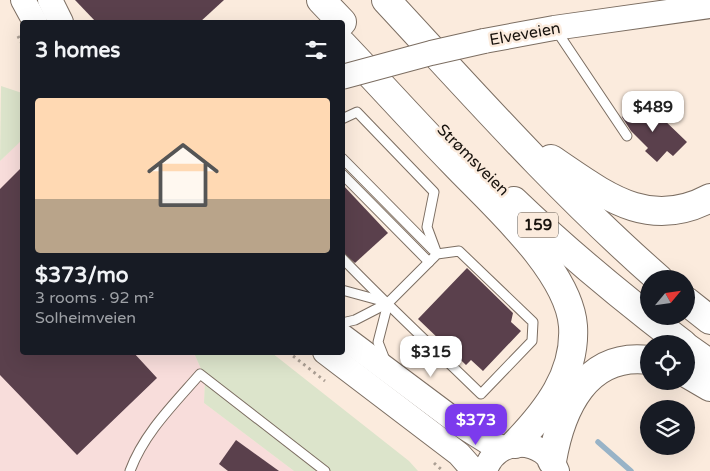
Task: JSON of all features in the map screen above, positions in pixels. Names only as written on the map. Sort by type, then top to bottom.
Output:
[{"type":"highway","points":[[310,0],[325,20]]},
{"type":"highway","name":"Strømsveien","points":[[321,0],[339,20]]},
{"type":"highway","name":"159","points":[[386,0],[509,132],[595,219],[649,270]]},
{"type":"highway","name":"Strømsveien","points":[[345,26],[480,170],[612,289],[671,335]]},
{"type":"highway","points":[[345,47],[523,236],[563,291],[573,324],[572,355],[568,369],[547,409],[509,446]]},
{"type":"highway","points":[[509,132],[608,196],[640,210],[670,212],[686,209],[710,198]]},
{"type":"highway","points":[[695,308],[710,320]]},
{"type":"highway","points":[[695,353],[710,364]]},
{"type":"highway","points":[[555,466],[558,435],[576,393],[592,374],[603,367],[628,360],[640,360]]},
{"type":"highway","points":[[695,378],[710,387]]},
{"type":"main road","points":[[24,0],[34,20]]},
{"type":"main road","points":[[50,0],[60,20]]},
{"type":"main road","name":"Elveveien","points":[[345,76],[484,41],[554,28],[710,6]]},
{"type":"main road","points":[[345,338],[460,425],[483,439],[509,446],[526,444],[536,447],[545,453],[555,466]]},
{"type":"main road","points":[[328,355],[459,454],[474,471]]},
{"type":"main road","points":[[484,471],[490,459],[509,446]]},
{"type":"lane","points":[[554,28],[627,136]]},
{"type":"lane","points":[[345,118],[358,112],[434,192],[427,227],[437,254]]},
{"type":"lane","points":[[345,161],[437,254]]},
{"type":"lane","points":[[345,177],[429,262]]},
{"type":"lane","points":[[345,261],[388,303],[481,394],[532,341],[533,322],[459,251],[437,254],[388,303],[355,320],[345,322]]},
{"type":"lane","points":[[345,291],[388,303]]},
{"type":"lane","points":[[388,303],[378,342],[383,357],[394,375]]},
{"type":"lane","points":[[130,471],[136,455],[160,420],[200,374],[325,471]]},
{"type":"shaded area","points":[[20,141],[20,355],[195,355],[205,378],[204,403],[294,471],[0,471],[0,161]]},
{"type":"green space","points":[[1,86],[20,92],[20,142],[0,161]]},
{"type":"green space","points":[[195,355],[275,355],[409,461],[418,471],[294,471],[204,403],[205,378]]},
{"type":"building","points":[[75,0],[224,0],[202,20],[94,20]]},
{"type":"building","points":[[636,102],[656,122],[661,117],[687,142],[673,156],[667,151],[657,162],[645,151],[648,148],[631,131],[622,117]]},
{"type":"building","points":[[20,169],[20,355],[136,355],[157,378],[77,455],[0,375],[0,189]]},
{"type":"building","points":[[345,187],[388,233],[355,263],[345,255]]},
{"type":"building","points":[[467,268],[513,313],[511,322],[521,331],[483,371],[471,360],[466,365],[418,319]]},
{"type":"building","points":[[236,440],[279,471],[228,471],[219,464]]},
{"type":"waterway","points":[[598,442],[631,471]]}]
